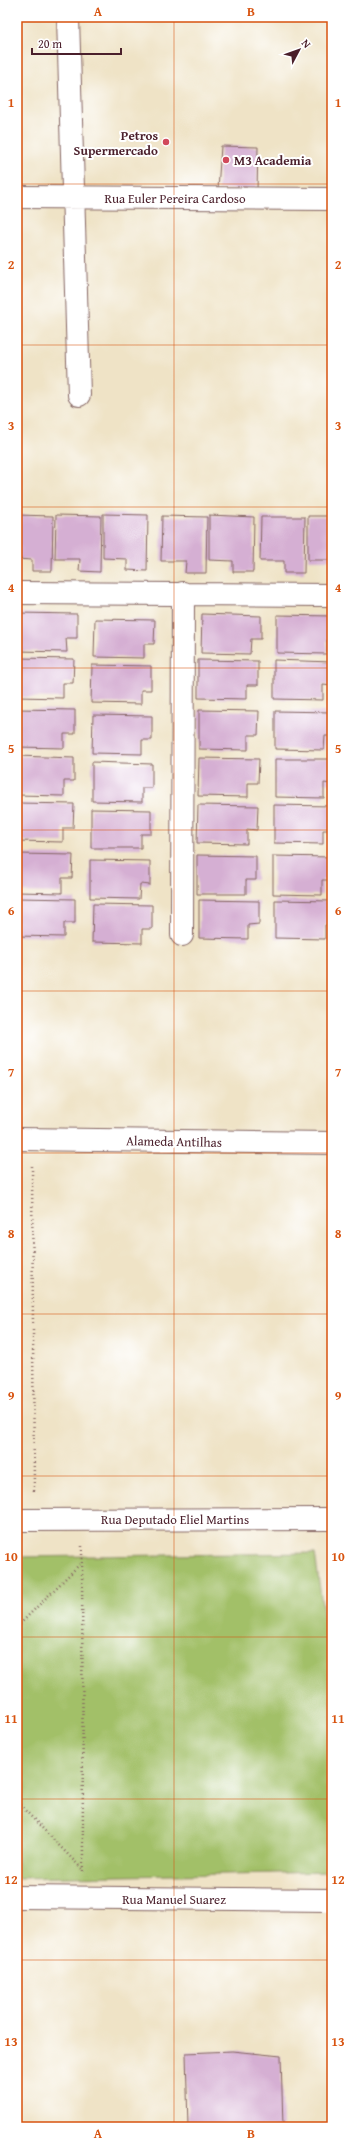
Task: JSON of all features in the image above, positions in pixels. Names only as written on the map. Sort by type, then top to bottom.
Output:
[{"type":"street","points":[[68,17],[72,197],[79,395]]},
{"type":"street","name":"Rua Euler Pereira Cardoso","points":[[17,197],[332,198]]},
{"type":"street","points":[[17,593],[332,595]]},
{"type":"street","points":[[182,935],[183,593]]},
{"type":"street","name":"Alameda Antilhas","points":[[25,1140],[332,1143]]},
{"type":"street","name":"Rua Deputado Eliel Martins","points":[[25,1520],[332,1519]]},
{"type":"street","name":"Rua Manuel Suarez","points":[[17,1897],[332,1900]]},
{"type":"path","points":[[25,1140],[25,1520]]},
{"type":"path","points":[[82,1520],[83,1898]]},
{"type":"path","points":[[17,1627],[82,1562]]},
{"type":"path","points":[[17,1802],[83,1870]]},
{"type":"green space","points":[[315,1553],[332,1678],[332,1872],[17,1878],[17,1557]]},
{"type":"building","points":[[221,146],[258,147],[257,190],[218,189]]},
{"type":"building","points":[[103,514],[148,515],[147,571],[127,570],[127,559],[103,558]]},
{"type":"building","points":[[17,515],[53,516],[52,571],[32,571],[32,560],[17,559]]},
{"type":"building","points":[[56,515],[101,516],[100,572],[79,571],[80,559],[55,559]]},
{"type":"building","points":[[209,515],[254,517],[253,572],[233,572],[233,561],[209,560]]},
{"type":"building","points":[[162,516],[207,517],[206,573],[185,573],[186,561],[161,561]]},
{"type":"building","points":[[308,516],[332,516],[332,560],[308,560]]},
{"type":"building","points":[[261,517],[305,517],[304,573],[284,573],[284,561],[260,561]]},
{"type":"building","points":[[17,613],[77,614],[77,638],[66,638],[67,652],[17,651]]},
{"type":"building","points":[[202,614],[261,616],[261,639],[251,639],[250,654],[201,653]]},
{"type":"building","points":[[277,615],[332,616],[332,640],[327,640],[327,654],[277,653]]},
{"type":"building","points":[[95,619],[155,620],[154,644],[144,644],[144,658],[94,657]]},
{"type":"building","points":[[17,658],[74,659],[73,683],[63,683],[63,698],[17,697]]},
{"type":"building","points":[[198,660],[258,661],[258,685],[247,685],[247,699],[198,698]]},
{"type":"building","points":[[274,660],[332,662],[332,686],[323,685],[323,700],[274,699]]},
{"type":"building","points":[[92,665],[151,666],[151,690],[141,690],[141,704],[91,703]]},
{"type":"building","points":[[17,709],[75,710],[75,734],[64,734],[64,748],[17,747]]},
{"type":"building","points":[[199,710],[259,711],[258,735],[248,735],[248,750],[199,749]]},
{"type":"building","points":[[275,711],[332,712],[332,736],[325,736],[324,750],[275,749]]},
{"type":"building","points":[[93,715],[152,716],[152,740],[142,740],[142,754],[92,753]]},
{"type":"building","points":[[17,756],[74,758],[74,781],[64,781],[64,796],[17,795]]},
{"type":"building","points":[[199,758],[259,759],[258,783],[248,783],[248,797],[198,796]]},
{"type":"building","points":[[275,759],[332,759],[332,784],[324,783],[324,798],[275,797]]},
{"type":"building","points":[[92,762],[152,764],[152,788],[142,788],[142,802],[92,801]]},
{"type":"building","points":[[17,803],[74,804],[73,828],[63,828],[63,842],[17,841]]},
{"type":"building","points":[[198,805],[258,806],[257,830],[247,829],[247,844],[197,843]]},
{"type":"building","points":[[274,805],[332,806],[332,830],[323,830],[323,844],[274,843]]},
{"type":"building","points":[[91,809],[151,810],[151,834],[141,834],[141,848],[91,848]]},
{"type":"building","points":[[17,854],[73,855],[72,878],[62,878],[62,893],[17,892]]},
{"type":"building","points":[[197,855],[256,856],[256,880],[246,880],[246,894],[197,894]]},
{"type":"building","points":[[273,856],[332,857],[332,880],[322,880],[322,895],[273,894]]},
{"type":"building","points":[[90,860],[150,861],[150,885],[140,884],[139,899],[90,898]]},
{"type":"building","points":[[17,898],[75,899],[75,923],[64,923],[64,937],[17,936]]},
{"type":"building","points":[[199,900],[259,901],[259,924],[248,925],[248,939],[199,938]]},
{"type":"building","points":[[275,900],[332,901],[332,925],[325,925],[325,939],[275,938]]},
{"type":"building","points":[[93,904],[152,905],[152,929],[142,929],[142,943],[92,942]]},
{"type":"building","points":[[232,2051],[281,2056],[283,2127],[188,2127],[186,2053]]},
{"type":"place","name":"Petros Supermercado","points":[[166,142]]},
{"type":"place","name":"M3 Academia","points":[[226,160]]}]
